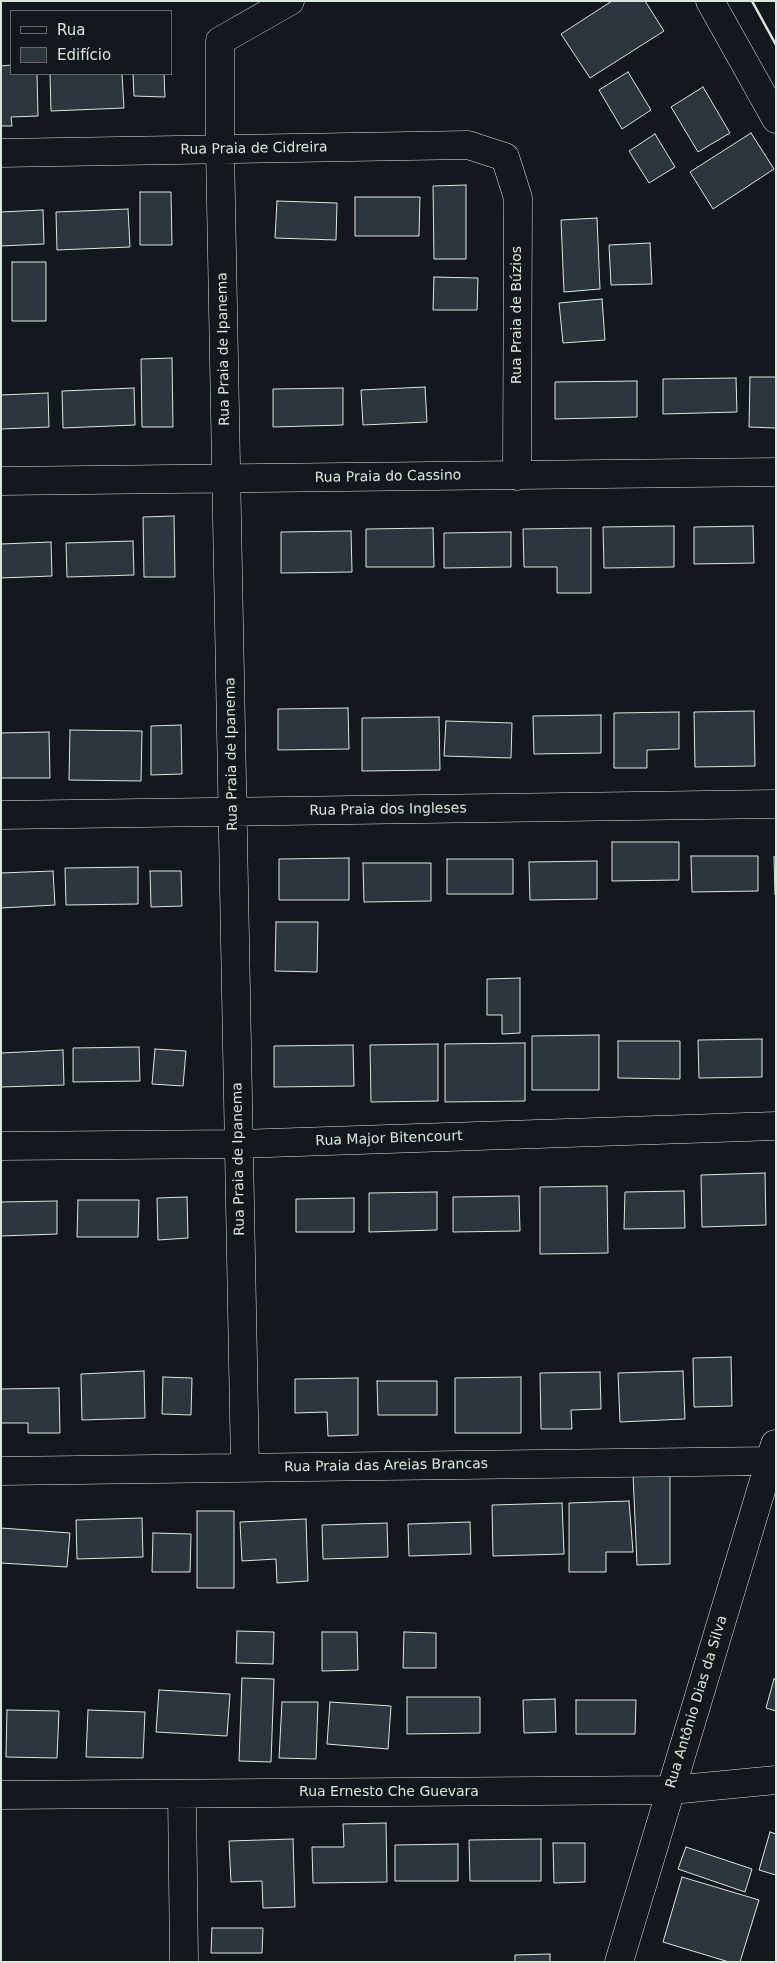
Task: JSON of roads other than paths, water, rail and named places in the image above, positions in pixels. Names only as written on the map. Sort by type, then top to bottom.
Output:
[{"type":"street","name":"Rua Praia de Ipanema","points":[[245,1468],[220,149],[220,40],[290,1]]},
{"type":"street","points":[[710,1],[776,119]]},
{"type":"street","name":"Rua Praia de Cidreira","points":[[1,153],[468,145],[505,157]]},
{"type":"street","name":"Rua Praia de Búzios","points":[[505,157],[518,198],[517,476]]},
{"type":"street","name":"Rua Praia do Cassino","points":[[1,482],[776,472]]},
{"type":"street","name":"Rua Praia dos Ingleses","points":[[1,815],[776,804]]},
{"type":"street","name":"Rua Major Bitencourt","points":[[1,1146],[239,1144],[776,1126]]},
{"type":"street","name":"Rua Praia das Areias Brancas","points":[[1,1470],[245,1468],[773,1452]]},
{"type":"street","name":"Rua Antônio Dias da Silva","points":[[619,1962],[773,1452]]},
{"type":"street","name":"Rua Ernesto Che Guevara","points":[[1,1795],[671,1790],[776,1780]]},
{"type":"street","points":[[182,1794],[184,1962]]}]
